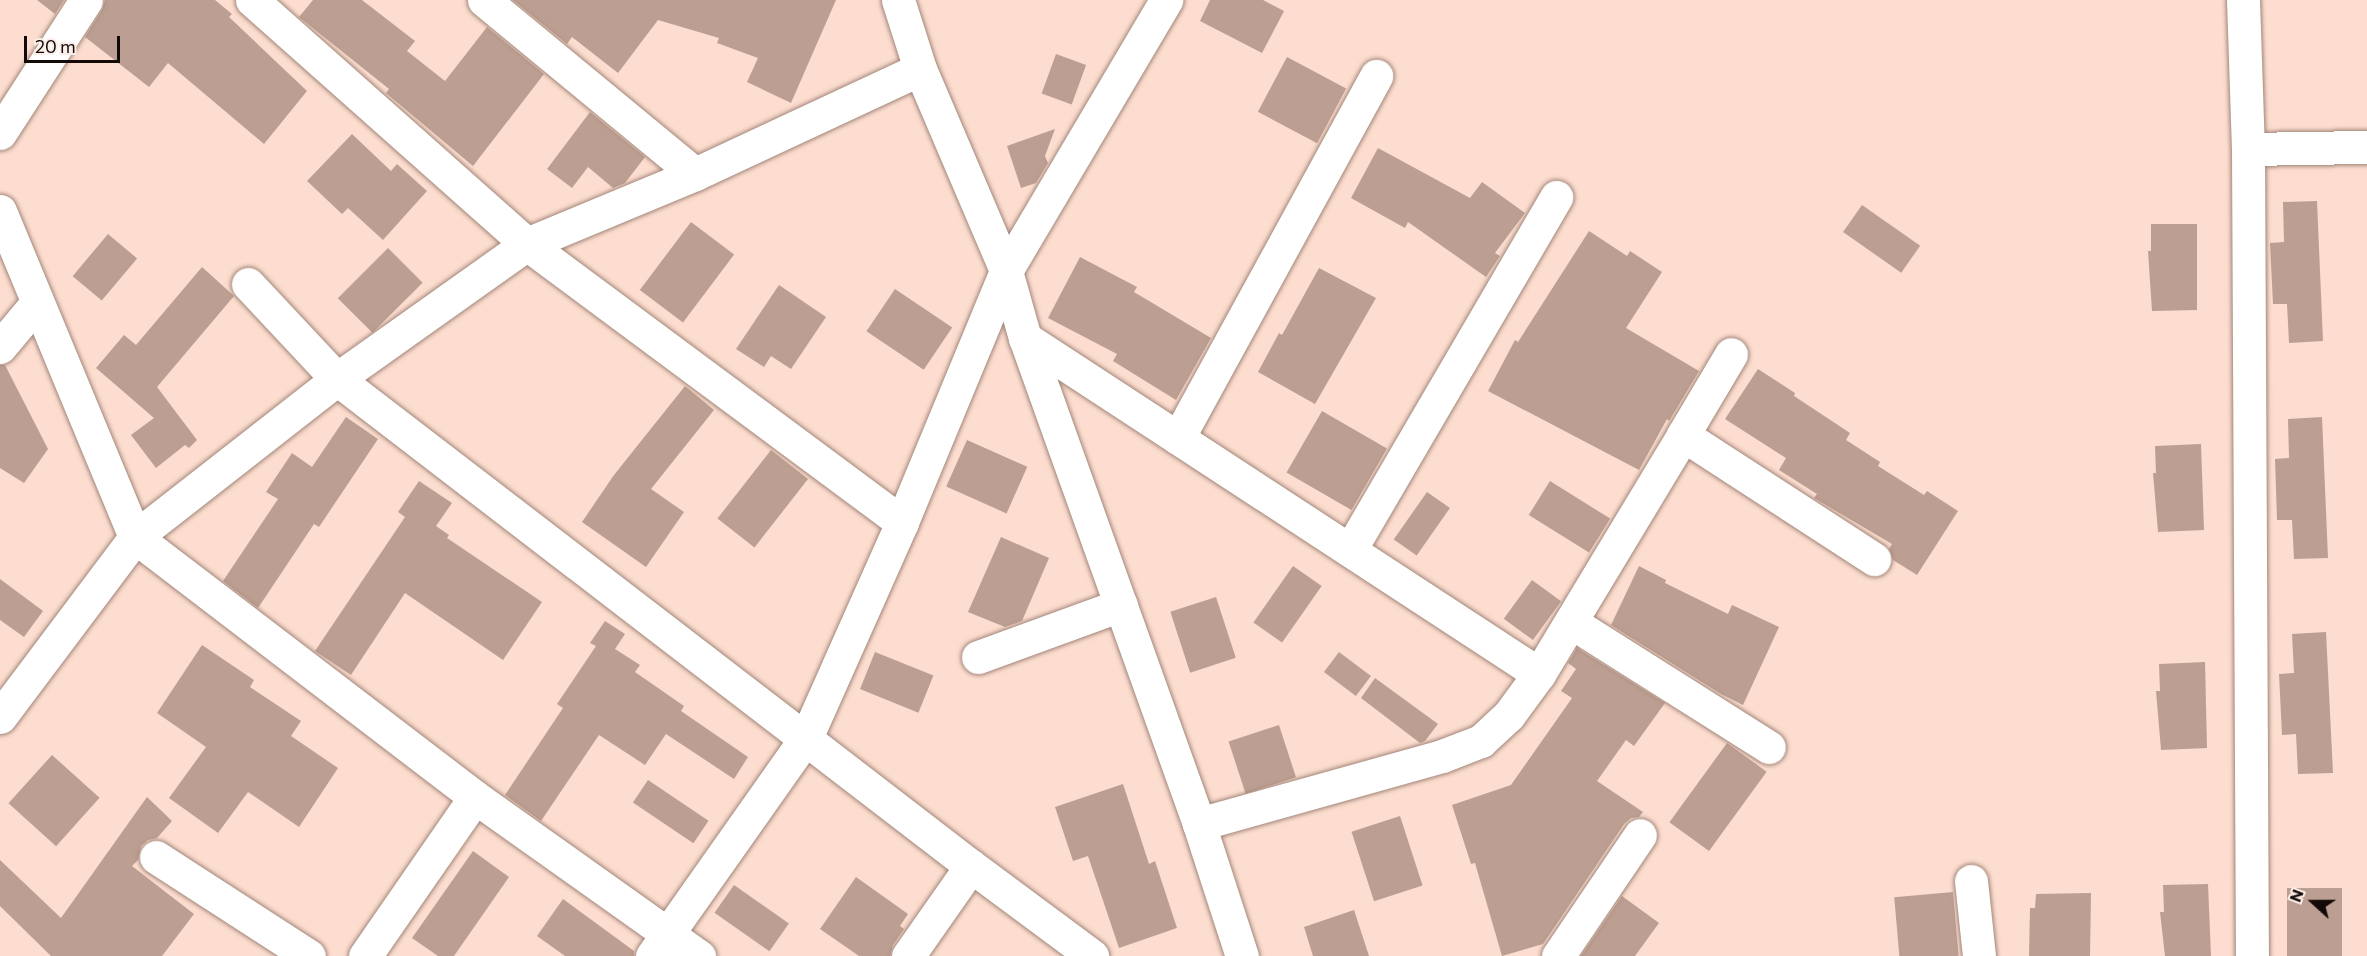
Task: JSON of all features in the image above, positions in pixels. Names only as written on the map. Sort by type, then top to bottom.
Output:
[{"type":"street","points":[[0,133],[86,0]]},
{"type":"street","points":[[252,0],[526,244],[902,522]]},
{"type":"street","points":[[484,0],[695,174]]},
{"type":"street","points":[[898,0],[920,69],[1006,271],[1025,338],[1199,824],[1242,956]]},
{"type":"street","points":[[661,945],[806,738],[902,522],[1006,271],[1166,0]]},
{"type":"street","points":[[2243,0],[2248,148],[2252,956]]},
{"type":"street","points":[[0,717],[135,537],[337,380],[526,244],[695,174],[920,69]]},
{"type":"street","points":[[1178,438],[1376,76]]},
{"type":"street","points":[[2248,148],[2367,147]]},
{"type":"street","points":[[1350,550],[1556,197]]},
{"type":"street","points":[[0,211],[36,304],[135,537],[475,797],[661,945],[699,956]]},
{"type":"street","points":[[248,284],[337,380],[971,866],[1092,956]]},
{"type":"street","points":[[0,347],[36,304]]},
{"type":"street","points":[[1025,338],[1539,674]]},
{"type":"street","points":[[1199,824],[1442,756],[1481,741],[1509,715],[1539,674],[1731,354]]},
{"type":"street","points":[[1683,435],[1874,559]]},
{"type":"street","points":[[978,657],[1121,605]]},
{"type":"street","points":[[1571,622],[1769,747]]},
{"type":"street","points":[[365,956],[475,797]]},
{"type":"street","points":[[1558,956],[1640,835]]},
{"type":"street","points":[[156,857],[309,956]]},
{"type":"street","points":[[908,956],[971,866]]},
{"type":"street","points":[[1971,881],[1979,956]]},
{"type":"building","points":[[37,0],[64,0],[55,14]]},
{"type":"building","points":[[105,0],[215,0],[232,14],[229,17],[307,91],[264,144],[168,63],[149,87],[85,37],[102,10]]},
{"type":"building","points":[[313,0],[362,0],[415,41],[407,51],[445,81],[487,27],[544,74],[473,166],[386,93],[389,89],[299,17]]},
{"type":"building","points":[[513,0],[836,0],[791,103],[747,82],[758,58],[717,43],[719,38],[658,20],[618,73],[572,37],[567,44]]},
{"type":"building","points":[[1210,0],[1263,0],[1284,11],[1262,53],[1200,21]]},
{"type":"building","points":[[1056,54],[1086,65],[1072,104],[1042,93]]},
{"type":"building","points":[[1287,57],[1346,88],[1317,143],[1258,112]]},
{"type":"building","points":[[590,112],[645,157],[625,183],[613,188],[588,167],[572,188],[547,169]]},
{"type":"building","points":[[1055,129],[1045,156],[1048,163],[1036,183],[1021,188],[1007,146]]},
{"type":"building","points":[[352,134],[391,171],[397,164],[427,191],[383,240],[348,208],[342,214],[307,181]]},
{"type":"building","points":[[1378,148],[1470,198],[1482,182],[1525,213],[1495,253],[1500,256],[1486,277],[1408,222],[1405,228],[1351,198]]},
{"type":"building","points":[[2317,201],[2323,341],[2289,343],[2287,304],[2273,304],[2270,243],[2284,242],[2283,202]]},
{"type":"building","points":[[1862,205],[1920,246],[1901,273],[1843,232]]},
{"type":"building","points":[[691,222],[734,254],[683,322],[640,290]]},
{"type":"building","points":[[2151,224],[2197,224],[2197,310],[2152,311],[2148,251],[2151,251]]},
{"type":"building","points":[[1589,231],[1627,256],[1630,251],[1662,272],[1626,328],[1699,371],[1669,421],[1667,419],[1639,470],[1488,391],[1515,340],[1518,342]]},
{"type":"building","points":[[108,234],[137,258],[102,301],[73,276]]},
{"type":"building","points":[[388,248],[423,283],[372,333],[338,298]]},
{"type":"building","points":[[1080,257],[1137,287],[1134,292],[1211,338],[1176,400],[1113,361],[1117,354],[1048,318]]},
{"type":"building","points":[[202,267],[234,296],[157,387],[197,440],[189,448],[185,445],[156,468],[131,435],[154,418],[96,368],[124,335],[136,345]]},
{"type":"building","points":[[1319,268],[1376,298],[1315,404],[1258,372],[1279,333],[1282,335]]},
{"type":"building","points":[[779,285],[826,317],[791,369],[771,356],[764,367],[736,349]]},
{"type":"building","points":[[895,289],[952,328],[924,370],[866,331]]},
{"type":"building","points":[[0,365],[5,365],[48,449],[24,483],[0,468]]},
{"type":"building","points":[[1758,369],[1850,433],[1846,440],[1880,462],[1878,466],[1924,495],[1927,491],[1958,511],[1917,575],[1893,560],[1889,549],[1892,544],[1814,498],[1817,494],[1779,470],[1786,458],[1725,419]]},
{"type":"building","points":[[685,386],[714,410],[651,489],[684,512],[646,567],[582,522],[614,475]]},
{"type":"building","points":[[1322,411],[1387,448],[1351,510],[1286,472]]},
{"type":"building","points":[[346,417],[378,439],[319,527],[314,524],[258,608],[223,581],[278,499],[266,492],[292,453],[312,467]]},
{"type":"building","points":[[2322,417],[2328,558],[2294,559],[2292,520],[2277,520],[2275,459],[2289,458],[2288,419]]},
{"type":"building","points":[[967,440],[1027,467],[1007,513],[946,487]]},
{"type":"building","points":[[2201,444],[2204,530],[2158,532],[2153,473],[2156,473],[2155,446]]},
{"type":"building","points":[[771,450],[808,479],[754,547],[717,519]]},
{"type":"building","points":[[419,481],[452,503],[436,526],[449,535],[447,538],[542,602],[503,660],[405,593],[351,675],[315,651],[405,517],[398,512]]},
{"type":"building","points":[[1550,481],[1610,519],[1589,553],[1529,515]]},
{"type":"building","points":[[1427,492],[1450,508],[1417,556],[1394,540]]},
{"type":"building","points":[[1001,537],[1049,558],[1022,621],[1005,627],[968,612]]},
{"type":"building","points":[[1293,566],[1322,586],[1282,643],[1253,623]]},
{"type":"building","points":[[1639,566],[1666,580],[1665,583],[1728,614],[1732,605],[1779,627],[1743,705],[1721,694],[1611,625]]},
{"type":"building","points":[[0,579],[43,611],[24,637],[0,620]]},
{"type":"building","points":[[1532,580],[1561,601],[1533,640],[1504,619]]},
{"type":"building","points":[[1216,597],[1236,658],[1190,673],[1170,612]]},
{"type":"building","points":[[605,621],[625,634],[615,649],[640,665],[635,672],[684,706],[681,711],[748,757],[734,779],[666,734],[645,765],[599,735],[541,821],[505,795],[563,708],[557,704],[596,646],[590,643]]},
{"type":"building","points":[[2326,632],[2333,773],[2298,774],[2296,734],[2282,735],[2279,674],[2294,673],[2292,634]]},
{"type":"building","points":[[202,645],[254,680],[250,687],[301,721],[291,736],[338,768],[299,827],[248,792],[218,833],[169,798],[206,747],[157,713]]},
{"type":"building","points":[[1577,648],[1665,703],[1634,746],[1626,740],[1597,781],[1643,812],[1639,817],[1631,818],[1624,824],[1543,944],[1502,956],[1475,863],[1471,864],[1452,805],[1511,785],[1572,698],[1561,691],[1576,669],[1568,663]]},
{"type":"building","points":[[875,652],[933,676],[918,713],[860,689]]},
{"type":"building","points":[[1339,652],[1371,676],[1356,696],[1324,672]]},
{"type":"building","points":[[2205,662],[2207,748],[2161,750],[2156,691],[2160,691],[2159,664]]},
{"type":"building","points":[[1375,678],[1438,724],[1425,741],[1420,743],[1361,698]]},
{"type":"building","points":[[1279,725],[1296,777],[1246,794],[1229,741]]},
{"type":"building","points":[[1727,743],[1767,772],[1709,851],[1669,822]]},
{"type":"building","points":[[52,755],[100,798],[56,846],[9,803]]},
{"type":"building","points":[[648,780],[709,821],[693,843],[633,802]]},
{"type":"building","points":[[1123,784],[1149,864],[1155,861],[1177,928],[1119,948],[1088,856],[1073,861],[1055,807]]},
{"type":"building","points":[[147,797],[172,821],[157,838],[148,840],[141,846],[138,860],[132,866],[194,914],[162,956],[51,956],[0,906],[0,860],[61,918]]},
{"type":"building","points":[[1400,816],[1423,885],[1374,901],[1351,832]]},
{"type":"building","points":[[473,851],[509,877],[454,956],[438,956],[412,938]]},
{"type":"building","points":[[856,877],[908,914],[900,926],[904,929],[893,945],[890,956],[859,956],[820,929]]},
{"type":"building","points":[[2208,884],[2211,956],[2165,956],[2160,912],[2164,912],[2163,885]]},
{"type":"building","points":[[734,885],[789,923],[769,951],[714,913]]},
{"type":"building","points":[[2287,888],[2342,888],[2342,956],[2287,956]]},
{"type":"building","points":[[1953,892],[1959,956],[1899,956],[1894,897]]},
{"type":"building","points":[[2091,893],[2090,956],[2029,956],[2030,908],[2035,908],[2036,894]]},
{"type":"building","points":[[1622,896],[1659,923],[1635,956],[1581,956]]},
{"type":"building","points":[[563,899],[634,951],[634,956],[565,956],[537,936]]},
{"type":"building","points":[[1354,910],[1369,956],[1313,956],[1304,927]]}]
